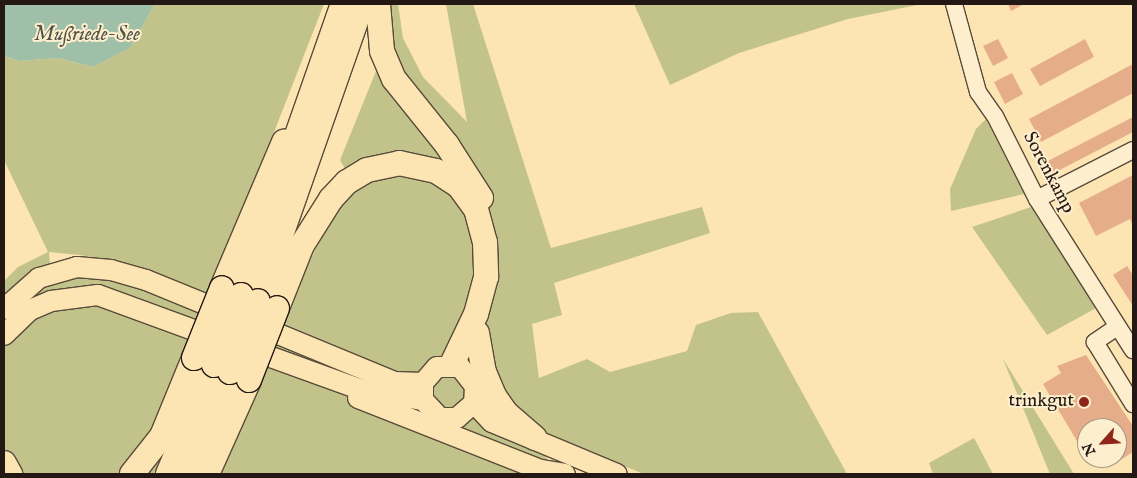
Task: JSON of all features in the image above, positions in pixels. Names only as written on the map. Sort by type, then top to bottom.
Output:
[{"type":"highway","points":[[168,474],[222,369],[249,298],[262,185],[326,58],[343,4]]},
{"type":"highway","points":[[187,474],[222,369],[362,4]]},
{"type":"highway","points":[[378,4],[382,51],[394,79],[471,178],[485,206],[493,242],[492,280],[477,332],[459,368]]},
{"type":"highway","points":[[249,298],[302,245],[331,199],[347,182],[367,170],[399,163],[436,171],[465,194],[476,209],[485,242],[486,277],[459,368]]},
{"type":"highway","points":[[477,332],[484,372],[494,396],[506,413],[535,438]]},
{"type":"highway","points":[[132,474],[162,436],[222,369]]},
{"type":"highway","points":[[207,474],[222,369]]},
{"type":"highway","points":[[4,464],[10,474]]},
{"type":"main road","points":[[4,309],[39,278],[59,270],[111,270],[395,382],[423,391]]},
{"type":"main road","points":[[4,335],[30,310],[44,304],[98,295],[234,346],[359,389],[423,391]]},
{"type":"main road","points":[[234,346],[245,354],[541,470],[562,473]]},
{"type":"main road","points":[[423,391],[438,366],[459,368],[475,386],[474,403],[457,418]]},
{"type":"main road","points":[[423,391],[432,414],[457,418],[487,438],[546,461],[562,473]]},
{"type":"main road","points":[[474,403],[492,422],[535,438],[617,474]]},
{"type":"street","name":"Sorenkamp","points":[[954,4],[978,92],[995,116],[1037,200],[1133,350]]},
{"type":"street","points":[[1037,200],[1133,150]]},
{"type":"street","points":[[1117,327],[1095,342],[1133,404]]},
{"type":"green space","points":[[155,4],[324,4],[214,286],[286,311],[336,206],[355,187],[340,160],[389,39],[387,4],[398,4],[403,38],[423,77],[467,122],[446,4],[473,4],[551,248],[702,207],[710,233],[554,283],[562,315],[532,324],[539,378],[587,359],[610,372],[687,351],[696,325],[731,313],[758,312],[847,474],[644,474],[544,434],[548,474],[4,474],[4,281],[18,267],[48,252],[4,160],[4,56],[19,61],[58,58],[93,67],[130,48]],"holes":[[[49,252],[108,260],[50,265]]]},
{"type":"green space","points":[[634,4],[922,4],[848,19],[739,53],[670,85]]},
{"type":"green space","points":[[986,119],[1024,194],[951,211],[950,189],[976,129]]},
{"type":"green space","points":[[1034,206],[1098,307],[1047,335],[972,227]]},
{"type":"green space","points":[[1003,359],[1074,474],[1050,474]]},
{"type":"green space","points":[[974,438],[993,474],[933,474],[929,463]]},
{"type":"water","name":"Mußriede-See","points":[[4,4],[155,4],[130,48],[93,67],[58,58],[19,61],[4,56]]},
{"type":"building","points":[[1008,4],[1024,4],[1011,11]]},
{"type":"building","points":[[998,39],[1008,58],[993,66],[983,46]]},
{"type":"building","points":[[1085,39],[1094,57],[1040,86],[1030,69]]},
{"type":"building","points":[[1133,64],[1133,93],[1041,142],[1029,119]]},
{"type":"building","points":[[1012,73],[1023,94],[1005,104],[994,82]]},
{"type":"building","points":[[1133,117],[1133,132],[1048,176],[1042,164]]},
{"type":"building","points":[[1133,175],[1133,226],[1130,219],[1096,236],[1079,203]]},
{"type":"building","points":[[1127,266],[1133,275],[1133,306],[1113,275]]},
{"type":"building","name":"trinkgut","points":[[1086,355],[1133,426],[1133,452],[1127,456],[1127,418],[1077,418],[1077,441],[1043,384],[1061,373],[1057,366]]},
{"type":"place","name":"trinkgut","points":[[1084,402]]}]
